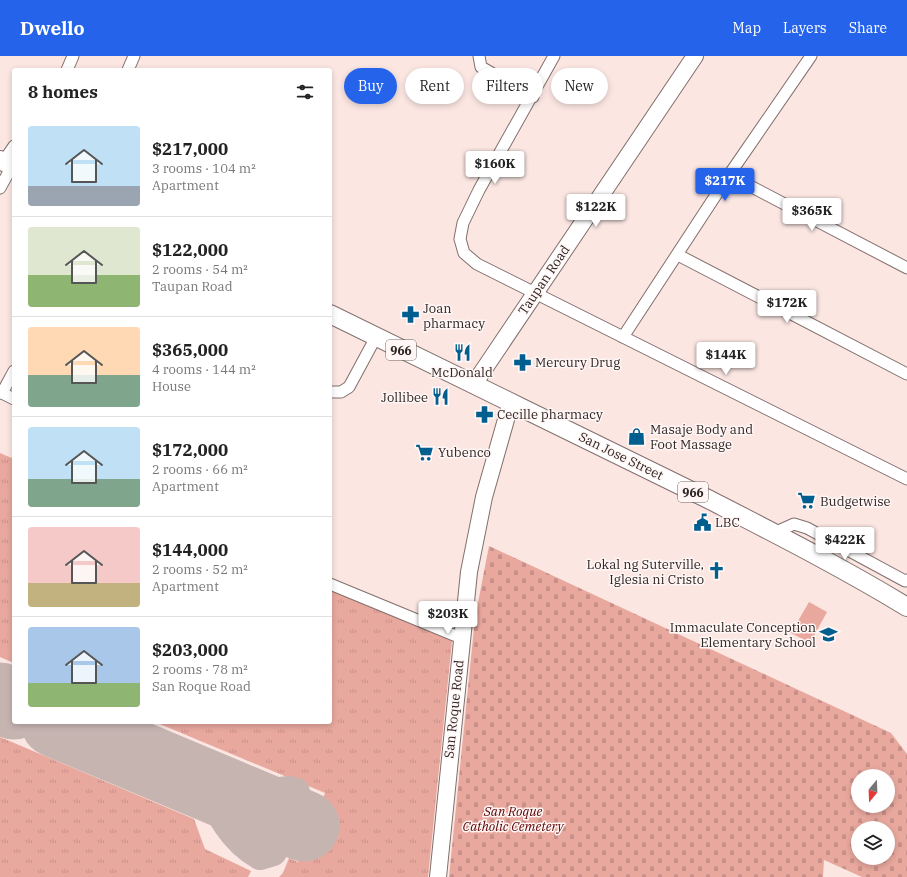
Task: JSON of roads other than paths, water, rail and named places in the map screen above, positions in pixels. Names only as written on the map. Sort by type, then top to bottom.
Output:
[{"type":"main road","name":"Taupan Road","points":[[474,384],[695,56]]},
{"type":"main road","name":"San Jose Street","points":[[332,315],[774,533],[865,582],[907,607]]},
{"type":"main road","name":"San Roque Road","points":[[438,877],[461,638],[475,538],[484,497],[511,402]]},
{"type":"street","points":[[68,68],[73,56]]},
{"type":"street","points":[[129,68],[134,56]]},
{"type":"street","points":[[479,56],[482,68]]},
{"type":"street","points":[[543,77],[554,56]]},
{"type":"street","points":[[623,337],[729,175],[811,56]]},
{"type":"street","points":[[529,104],[479,190],[464,223],[460,239],[464,253],[477,264],[907,479]]},
{"type":"street","points":[[0,188],[12,151]]},
{"type":"street","points":[[729,175],[907,268]]},
{"type":"street","points":[[678,254],[907,374]]},
{"type":"street","points":[[332,392],[341,392],[349,387],[376,337]]},
{"type":"street","points":[[12,374],[1,392],[12,398]]},
{"type":"street","points":[[774,533],[794,524],[807,528],[905,581],[907,580]]},
{"type":"street","points":[[332,585],[461,638]]},
{"type":"place","name":"Joan pharmacy","points":[[410,315]]},
{"type":"place","name":"McDonald","points":[[462,353]]},
{"type":"place","name":"Mercury Drug","points":[[522,362]]},
{"type":"place","name":"Jollibee","points":[[441,397]]},
{"type":"place","name":"Cecille pharmacy","points":[[484,414]]},
{"type":"place","name":"Masaje Body and Foot Massage","points":[[637,436]]},
{"type":"place","name":"Yubenco","points":[[425,452]]},
{"type":"place","name":"Budgetwise","points":[[807,501]]},
{"type":"place","name":"LBC","points":[[702,522]]},
{"type":"place","name":"Lokal ng Suterville, Iglesia ni Cristo","points":[[717,571]]},
{"type":"place","name":"Immaculate Conception Elementary School","points":[[829,634]]},
{"type":"park label","name":"San Roque Catholic Cemetery","points":[[513,818]]}]
